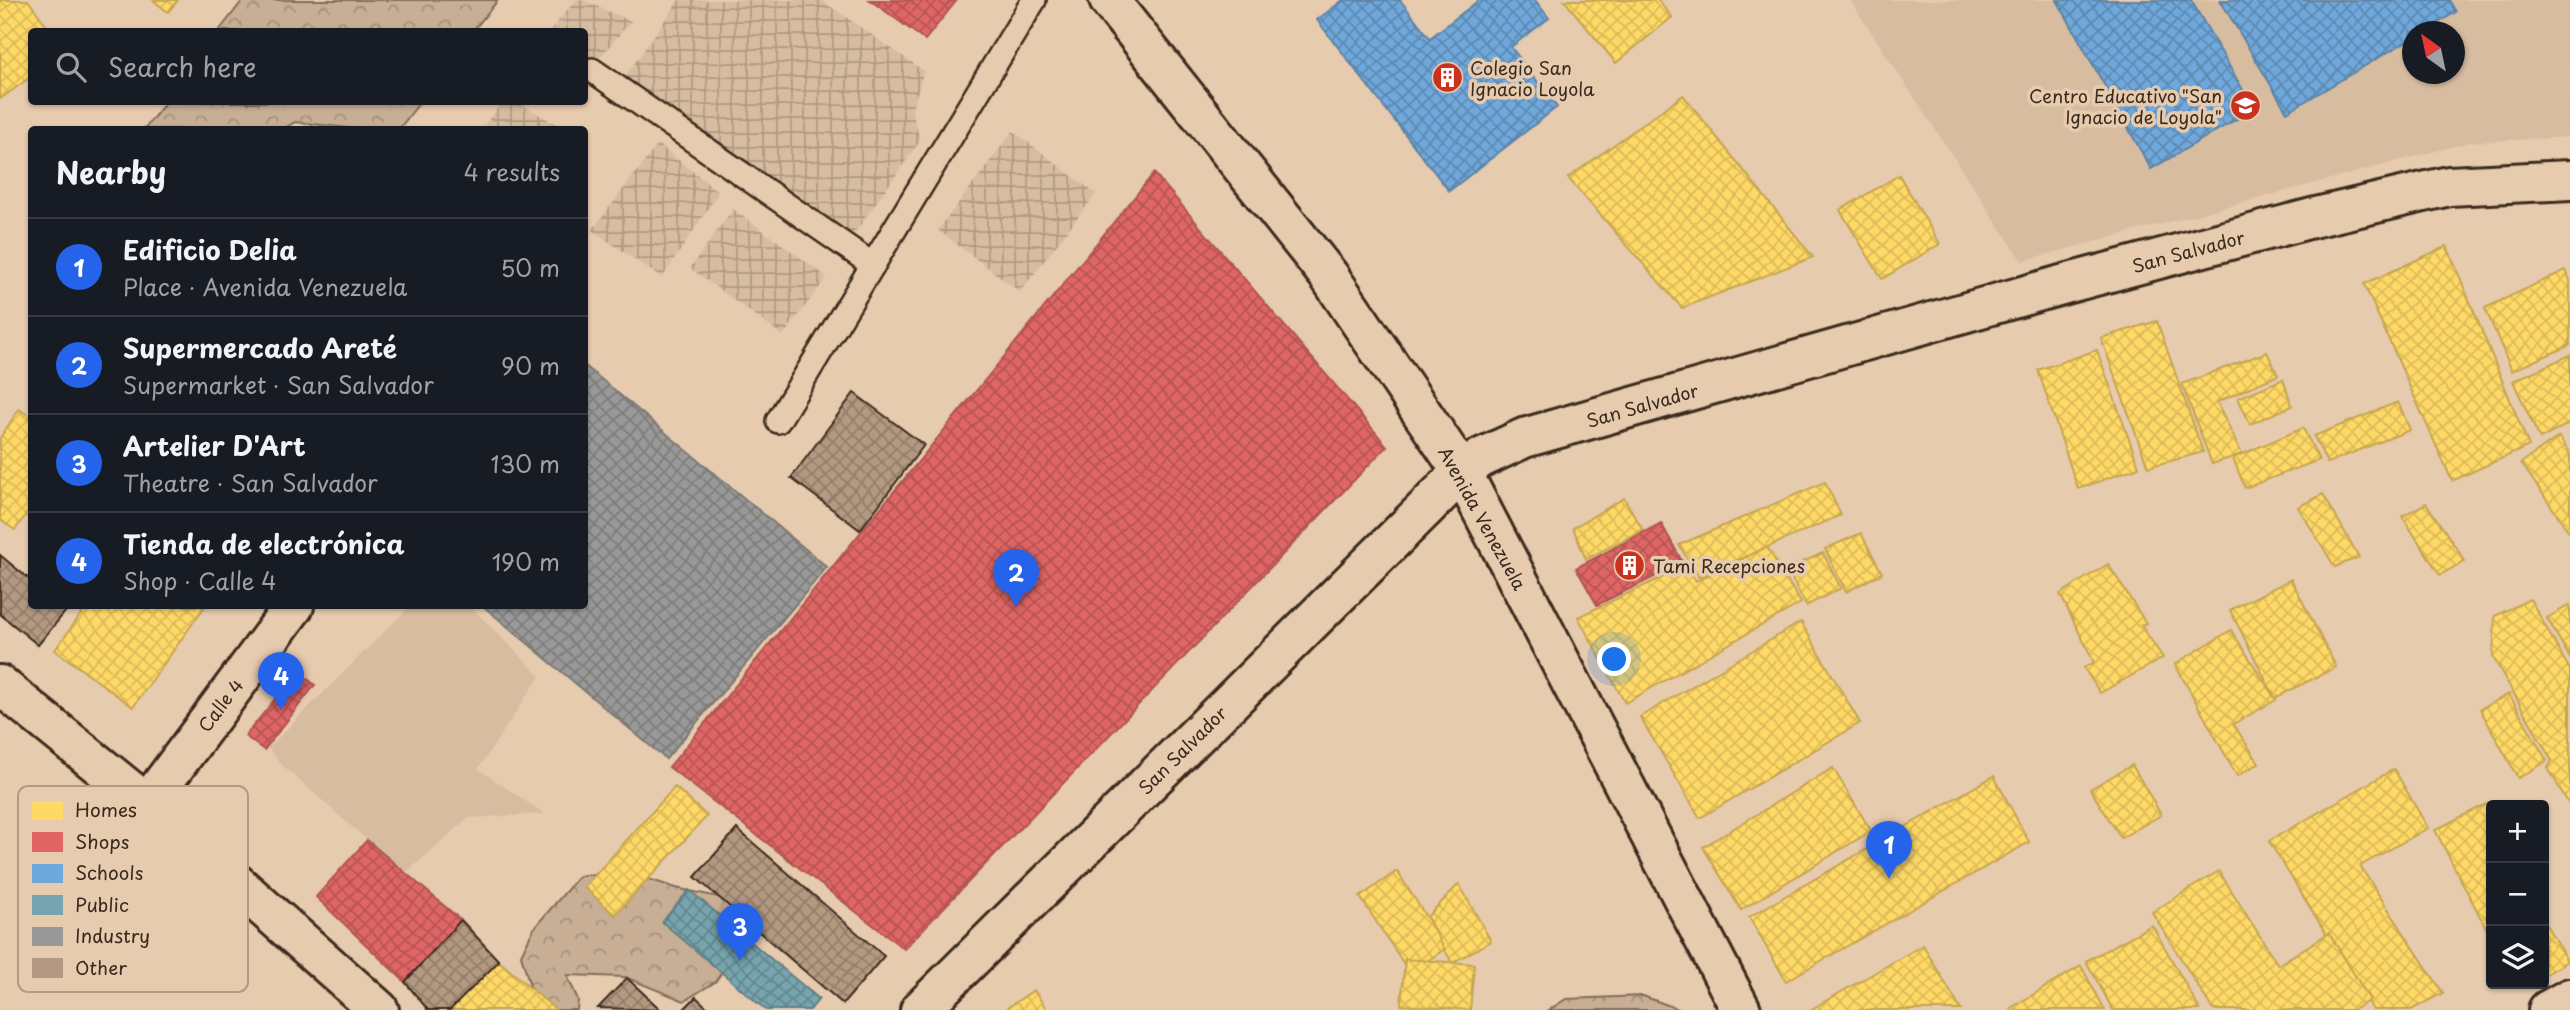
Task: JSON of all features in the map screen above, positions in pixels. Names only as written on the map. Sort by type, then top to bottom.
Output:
[{"type":"street","name":"Avenida Venezuela","points":[[1109,0],[1329,276],[1462,472],[1741,1010]]},
{"type":"street","name":"San Salvador","points":[[920,1010],[1462,472],[1481,458],[1524,438],[2065,284],[2312,218],[2449,186],[2570,180]]},
{"type":"street","name":"Calle 4","points":[[160,786],[292,609]]},
{"type":"street","points":[[0,685],[125,786]]},
{"type":"street","points":[[248,894],[379,1010]]},
{"type":"street","points":[[2548,1010],[2570,998]]},
{"type":"lane","points":[[778,421],[1034,0]]},
{"type":"lane","points":[[592,70],[873,265]]},
{"type":"shaded area","points":[[576,0],[582,0],[631,21],[588,71],[588,28],[552,28]]},
{"type":"shaded area","points":[[679,0],[821,0],[924,71],[912,110],[920,141],[848,243],[620,84]]},
{"type":"shaded area","name":"Centro Educativo \"San Ignacio de Loyola\"","points":[[1850,0],[2570,0],[2570,137],[2470,142],[2022,261]]},
{"type":"shaded area","points":[[501,105],[522,105],[560,126],[483,126]]},
{"type":"shaded area","points":[[1013,131],[1096,194],[1020,292],[938,230]]},
{"type":"shaded area","points":[[658,144],[719,192],[662,278],[592,230]]},
{"type":"shaded area","points":[[733,209],[827,277],[783,336],[690,268]]},
{"type":"shaded area","points":[[407,609],[473,609],[540,676],[478,769],[545,814],[468,818],[400,878],[367,840],[282,765],[268,748]]},
{"type":"green space","points":[[243,0],[498,0],[475,28],[221,28]]},
{"type":"green space","points":[[164,105],[418,105],[401,126],[330,126],[295,122],[288,126],[146,126]]},
{"type":"green space","points":[[624,871],[676,888],[728,899],[743,941],[715,982],[684,1001],[625,977],[567,975],[578,1000],[577,1010],[537,1010],[521,955],[534,928],[579,876]]},
{"type":"green space","points":[[1643,996],[1681,1010],[1549,1010],[1566,999]]},
{"type":"building: Homes","points":[[0,0],[28,0],[48,28],[28,28],[28,79],[0,99]]},
{"type":"building: Homes","points":[[153,0],[178,0],[168,12]]},
{"type":"building: Homes","points":[[1564,0],[1658,0],[1672,17],[1616,63]]},
{"type":"building: Homes","points":[[1683,95],[1813,257],[1682,308],[1568,178]]},
{"type":"building: Homes","points":[[1899,175],[1940,244],[1882,279],[1840,210]]},
{"type":"building: Homes","points":[[2447,246],[2529,446],[2452,481],[2364,284]]},
{"type":"building: Homes","points":[[2566,270],[2570,281],[2570,345],[2512,371],[2485,308]]},
{"type":"building: Homes","points":[[2157,321],[2203,452],[2148,467],[2101,338]]},
{"type":"building: Homes","points":[[2097,350],[2139,467],[2078,489],[2038,370]]},
{"type":"building: Homes","points":[[2267,352],[2278,375],[2217,402],[2242,454],[2212,464],[2182,384]]},
{"type":"building: Homes","points":[[2570,355],[2570,423],[2540,439],[2513,381]]},
{"type":"building: Homes","points":[[2283,379],[2292,406],[2250,424],[2238,398]]},
{"type":"building: Homes","points":[[2398,402],[2410,430],[2327,463],[2314,436]]},
{"type":"building: Homes","points":[[19,409],[28,415],[28,512],[15,530],[0,520],[0,438]]},
{"type":"building: Homes","points":[[2303,428],[2319,460],[2245,488],[2233,458]]},
{"type":"building: Homes","points":[[2559,437],[2570,454],[2570,533],[2521,463]]},
{"type":"building: Homes","points":[[1825,482],[1841,515],[1699,577],[1679,545]]},
{"type":"building: Homes","points":[[2323,494],[2359,557],[2335,567],[2298,507]]},
{"type":"building: Homes","points":[[1624,498],[1643,530],[1586,559],[1573,528]]},
{"type":"building: Homes","points":[[2426,503],[2465,561],[2440,575],[2402,516]]},
{"type":"building: Homes","points":[[1861,533],[1882,573],[1846,592],[1825,549]]},
{"type":"building: Homes","points":[[1767,547],[1801,603],[1625,703],[1578,617],[1686,566],[1696,581]]},
{"type":"building: Homes","points":[[1823,553],[1841,588],[1806,606],[1787,569]]},
{"type":"building: Homes","points":[[2108,564],[2146,623],[2141,625],[2163,658],[2100,693],[2084,668],[2094,662],[2060,594]]},
{"type":"building: Homes","points":[[2291,579],[2336,667],[2275,698],[2230,610]]},
{"type":"building: Homes","points":[[2530,599],[2570,670],[2570,806],[2548,768],[2552,761],[2493,657],[2495,616]]},
{"type":"building: Homes","points":[[2570,605],[2570,658],[2547,618]]},
{"type":"building: Homes","points":[[85,609],[203,609],[133,707],[55,650]]},
{"type":"building: Homes","points":[[1801,622],[1860,723],[1700,818],[1640,717]]},
{"type":"building: Homes","points":[[2231,630],[2276,700],[2233,724],[2259,763],[2237,776],[2175,664]]},
{"type":"building: Homes","points":[[2509,694],[2547,761],[2518,778],[2480,709]]},
{"type":"building: Homes","points":[[2132,765],[2161,815],[2121,838],[2090,789]]},
{"type":"building: Homes","points":[[1833,768],[1871,831],[1741,910],[1703,847]]},
{"type":"building: Homes","points":[[2394,769],[2428,828],[2360,866],[2443,993],[2411,1010],[2373,1010],[2269,841]]},
{"type":"building: Homes","points":[[1994,776],[2029,842],[1786,981],[1749,917]]},
{"type":"building: Homes","points":[[675,787],[707,816],[615,915],[584,887]]},
{"type":"building: Homes","points":[[2486,804],[2486,928],[2435,830]]},
{"type":"building: Homes","points":[[1397,871],[1446,948],[1410,973],[1360,897]]},
{"type":"building: Homes","points":[[2219,871],[2278,965],[2329,933],[2370,1000],[2353,1010],[2213,1010],[2152,912]]},
{"type":"building: Homes","points":[[1459,884],[1491,941],[1452,963],[1427,917]]},
{"type":"building: Homes","points":[[2152,925],[2200,1010],[2113,1010],[2086,961]]},
{"type":"building: Homes","points":[[2549,930],[2567,961],[2549,972]]},
{"type":"building: Homes","points":[[1923,945],[1961,1010],[1810,1010]]},
{"type":"building: Homes","points":[[1405,959],[1474,964],[1470,1010],[1401,1005]]},
{"type":"building: Homes","points":[[499,961],[556,1010],[450,1010]]},
{"type":"building: Homes","points":[[2081,966],[2105,1010],[2012,1010],[2011,1008]]},
{"type":"building: Homes","points":[[1034,990],[1047,1010],[1004,1010]]},
{"type":"building: Shops","points":[[870,0],[957,0],[925,40]]},
{"type":"building: Shops","points":[[1154,173],[1387,446],[904,949],[669,767]]},
{"type":"building: Shops","name":"Tami Recepciones","points":[[1661,523],[1683,563],[1597,605],[1576,568]]},
{"type":"building: Shops","points":[[298,671],[315,685],[264,750],[245,736]]},
{"type":"building: Shops","points":[[367,840],[461,920],[405,982],[316,897]]},
{"type":"building: Schools","name":"Colegio San Ignacio Loyola","points":[[1343,0],[1400,0],[1430,38],[1479,0],[1535,0],[1549,18],[1511,47],[1557,107],[1449,191],[1317,20]]},
{"type":"building: Schools","points":[[2057,0],[2191,0],[2254,109],[2151,169]]},
{"type":"building: Schools","points":[[2220,0],[2449,0],[2456,12],[2441,21],[2402,21],[2402,44],[2287,112]]},
{"type":"building: Public","points":[[689,890],[819,999],[810,1010],[766,1010],[662,922]]},
{"type":"building: Industry","points":[[588,368],[827,567],[666,759],[487,609],[588,609]]},
{"type":"building: Other","points":[[854,393],[924,445],[860,530],[791,478]]},
{"type":"building: Other","points":[[0,555],[28,578],[28,609],[68,609],[38,645],[0,614]]},
{"type":"building: Other","points":[[737,829],[884,956],[843,1004],[695,877]]},
{"type":"building: Other","points":[[461,920],[499,961],[450,1010],[428,1010],[405,982]]},
{"type":"building: Other","points":[[627,978],[661,1010],[598,1008]]},
{"type":"building: Other","points":[[696,997],[710,1010],[683,1010]]},
{"type":"place","name":"Colegio San Ignacio Loyola","points":[[1447,77]]},
{"type":"place","name":"Centro Educativo \"San Ignacio de Loyola\"","points":[[2245,105]]},
{"type":"place","name":"Tami Recepciones","points":[[1630,565]]},
{"type":"place","name":"Supermercado Areté","points":[[1016,607]]},
{"type":"place","name":"Tienda de electrónica","points":[[281,710]]},
{"type":"place","name":"Edificio Delia","points":[[1889,879]]},
{"type":"place","name":"Artelier D'Art","points":[[740,961]]}]
